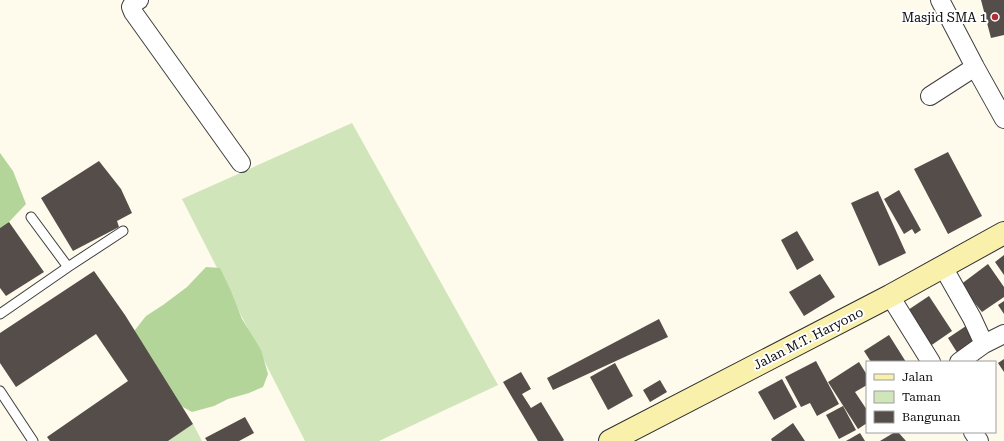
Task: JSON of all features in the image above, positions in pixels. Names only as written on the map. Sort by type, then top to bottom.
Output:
[{"type":"main road","name":"Jalan M.T. Haryono","points":[[610,441],[890,296],[1004,233]]},
{"type":"street","points":[[139,0],[132,5],[131,7],[133,12],[241,163]]},
{"type":"street","points":[[940,0],[1004,119]]},
{"type":"street","points":[[930,96],[975,67]]},
{"type":"street","points":[[943,267],[972,318],[984,344]]},
{"type":"street","points":[[890,296],[929,361]]},
{"type":"street","points":[[960,361],[984,344],[1004,334]]},
{"type":"lane","points":[[30,217],[68,267]]},
{"type":"lane","points":[[0,314],[123,231]]},
{"type":"lane","points":[[0,391],[33,441]]},
{"type":"green space","points":[[352,123],[498,385],[379,441],[305,441],[182,199]]},
{"type":"green space","points":[[0,153],[13,171],[26,204],[8,223],[0,228]]},
{"type":"green space","points":[[206,267],[220,268],[242,319],[261,350],[268,374],[263,387],[228,399],[214,406],[192,412],[174,402],[131,335],[146,316],[187,287]]},
{"type":"green space","points":[[193,424],[202,441],[168,441]]},
{"type":"building","name":"Masjid SMA 1","points":[[981,0],[1004,0],[1004,35],[991,38]]},
{"type":"building","points":[[948,152],[982,216],[948,234],[914,169]]},
{"type":"building","points":[[99,161],[121,189],[132,213],[117,221],[119,227],[73,251],[41,198]]},
{"type":"building","points":[[899,190],[921,230],[915,234],[912,229],[904,234],[884,199]]},
{"type":"building","points":[[878,191],[906,253],[879,266],[851,203]]},
{"type":"building","points":[[9,222],[44,272],[6,296],[0,288],[0,228]]},
{"type":"building","points":[[797,231],[814,260],[797,270],[781,240]]},
{"type":"building","points":[[1004,255],[1004,275],[995,262]]},
{"type":"building","points":[[988,264],[1004,287],[1004,297],[982,312],[960,285]]},
{"type":"building","points":[[94,271],[125,315],[193,424],[168,441],[50,441],[47,437],[128,381],[96,334],[16,387],[0,363],[0,333]]},
{"type":"building","points":[[820,274],[835,297],[804,316],[789,292]]},
{"type":"building","points":[[929,296],[952,331],[926,349],[902,314]]},
{"type":"building","points":[[1004,301],[1004,314],[998,305]]},
{"type":"building","points":[[659,319],[668,337],[553,390],[547,378]]},
{"type":"building","points":[[966,326],[976,342],[958,354],[948,338]]},
{"type":"building","points":[[889,335],[905,361],[870,361],[864,351]]},
{"type":"building","points":[[1004,359],[1004,372],[998,363]]},
{"type":"building","points":[[816,361],[839,404],[817,416],[810,403],[801,407],[785,377]]},
{"type":"building","points":[[859,362],[866,373],[866,386],[855,392],[866,408],[866,424],[858,429],[828,382]]},
{"type":"building","points":[[615,363],[633,396],[608,410],[590,377]]},
{"type":"building","points":[[521,372],[531,389],[522,394],[531,408],[541,402],[564,440],[563,441],[538,441],[503,382]]},
{"type":"building","points":[[782,379],[797,407],[774,420],[758,392]]},
{"type":"building","points":[[660,380],[667,392],[650,402],[643,390]]},
{"type":"building","points":[[843,406],[856,430],[839,439],[826,415]]},
{"type":"building","points":[[245,417],[254,433],[239,441],[207,441],[205,438]]},
{"type":"building","points":[[793,423],[805,441],[772,441],[771,439]]},
{"type":"building","points":[[860,433],[865,441],[846,441]]},
{"type":"building","points":[[893,433],[899,433],[906,441],[880,441]]},
{"type":"place","name":"Masjid SMA 1","points":[[995,17]]}]
